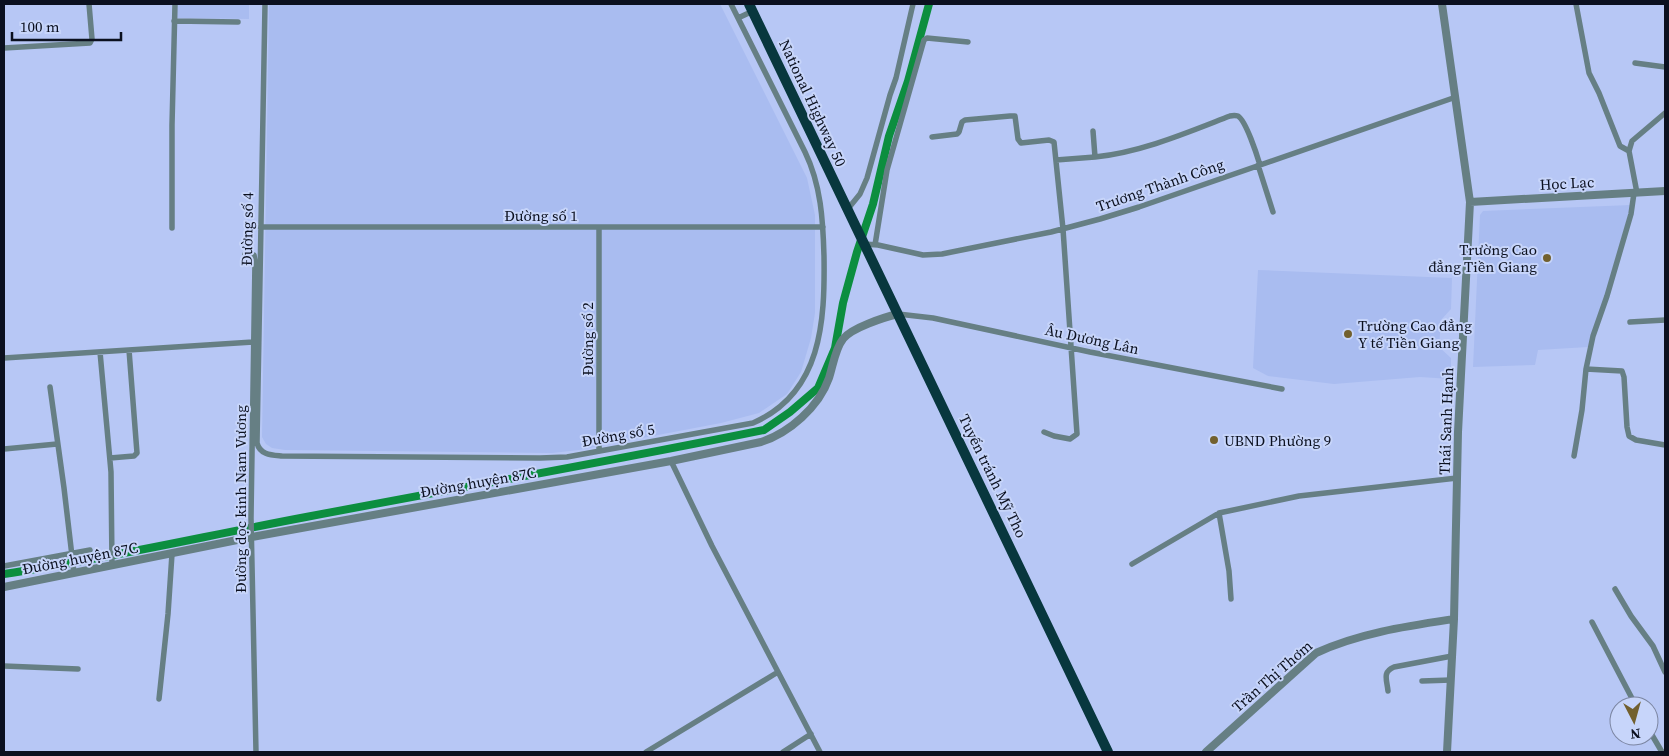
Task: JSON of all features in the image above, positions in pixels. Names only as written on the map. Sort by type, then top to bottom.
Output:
[{"type":"highway","name":"National Highway 50","points":[[751,7],[848,212]]},
{"type":"highway","name":"Tuyến tránh Mỹ Tho","points":[[848,212],[1108,752]]},
{"type":"street","points":[[4,48],[90,43],[92,39],[89,4]]},
{"type":"street","points":[[172,228],[175,4]]},
{"type":"street","name":"Đường số 4","points":[[263,452],[258,448],[257,443],[265,4]]},
{"type":"street","name":"Đường số 5","points":[[263,452],[282,456],[567,457],[753,423],[786,402],[810,367],[821,333],[824,291],[823,227],[818,187],[813,169],[805,152],[731,4]]},
{"type":"street","points":[[848,212],[860,194],[867,178],[898,71],[913,4]]},
{"type":"street","name":"Thái Sanh Hạnh","points":[[1442,4],[1470,202],[1447,752]]},
{"type":"street","points":[[1576,4],[1589,74],[1600,93],[1620,146],[1629,150]]},
{"type":"street","points":[[738,18],[751,7]]},
{"type":"street","points":[[174,21],[238,22]]},
{"type":"street","points":[[875,245],[887,170],[924,40],[933,38],[968,42]]},
{"type":"street","points":[[1635,63],[1665,67]]},
{"type":"street","name":"Trương Thành Công","points":[[863,243],[923,255],[936,255],[1063,229],[1100,219],[1456,97]]},
{"type":"street","points":[[1574,456],[1582,410],[1586,368],[1593,336],[1607,296],[1636,193],[1629,150],[1632,141],[1665,112]]},
{"type":"street","points":[[1056,160],[1128,152],[1234,115],[1240,118],[1249,135],[1273,212]]},
{"type":"street","points":[[932,137],[957,134],[960,132],[962,122],[965,120],[1016,116],[1019,142],[1021,144],[1049,140],[1054,142],[1063,229],[1077,434],[1070,439],[1044,432]]},
{"type":"street","points":[[1093,131],[1095,157]]},
{"type":"street","points":[[805,152],[817,148]]},
{"type":"street","name":"Học Lạc","points":[[1470,202],[1665,191]]},
{"type":"street","name":"Đường số 1","points":[[260,227],[823,227]]},
{"type":"street","name":"Đường số 2","points":[[599,227],[599,451]]},
{"type":"street","name":"Đường dọc kinh Nam Vương","points":[[245,254],[254,255],[255,261],[252,534],[256,752]]},
{"type":"street","name":"Âu Dương Lân","points":[[898,314],[933,318],[1072,348],[1282,389]]},
{"type":"street","name":"Đường huyện 87C","points":[[4,587],[112,562],[172,554],[252,534],[671,461],[761,442],[783,432],[804,414],[823,391],[843,339],[848,334],[881,318],[898,314]]},
{"type":"street","points":[[1630,322],[1665,320]]},
{"type":"street","points":[[4,358],[253,342]]},
{"type":"street","points":[[110,458],[134,456],[137,453],[129,350]]},
{"type":"street","points":[[100,352],[110,458],[112,562]]},
{"type":"street","points":[[1586,368],[1617,370],[1624,373],[1628,436],[1636,440],[1665,445]]},
{"type":"street","points":[[50,387],[73,571]]},
{"type":"street","points":[[4,449],[58,444]]},
{"type":"street","points":[[671,461],[712,546],[820,752]]},
{"type":"street","points":[[1132,564],[1219,513],[1299,496],[1457,478]]},
{"type":"street","points":[[1219,513],[1229,571],[1231,599]]},
{"type":"street","points":[[4,566],[71,556],[90,550]]},
{"type":"street","points":[[159,699],[172,554]]},
{"type":"street","points":[[1615,588],[1631,616],[1653,646],[1665,672]]},
{"type":"street","name":"Trần Thị Thơm","points":[[1206,752],[1316,653],[1333,645],[1410,625],[1454,619]]},
{"type":"street","points":[[1592,622],[1631,696]]},
{"type":"street","points":[[1388,690],[1386,672],[1388,670],[1394,667],[1452,656]]},
{"type":"street","points":[[4,666],[78,669]]},
{"type":"street","points":[[646,752],[778,672]]},
{"type":"street","points":[[1422,681],[1451,680]]},
{"type":"street","points":[[783,752],[811,734]]},
{"type":"shaded area","points":[[177,4],[249,4],[249,19],[177,18]]},
{"type":"shaded area","points":[[269,4],[720,4],[807,178],[815,215],[815,313],[811,338],[801,372],[787,394],[759,413],[721,423],[579,450],[552,453],[285,450],[272,448],[266,444],[262,437]]},
{"type":"shaded area","name":"Trường Cao đẳng Tiền Giang","points":[[1631,205],[1588,347],[1538,350],[1535,365],[1473,367],[1480,215],[1483,211]]},
{"type":"shaded area","name":"Trường Cao đẳng Y tế Tiền Giang","points":[[1258,270],[1452,278],[1451,309],[1441,320],[1439,347],[1451,358],[1451,379],[1420,377],[1334,384],[1268,376],[1253,368]]},
{"type":"waterway","points":[[4,574],[764,430],[790,412],[818,388],[835,348],[843,303],[873,204],[889,136],[908,81],[929,4]]},
{"type":"place","name":"Trường Cao đẳng Tiền Giang","points":[[1547,258]]},
{"type":"place","name":"Trường Cao đẳng Y tế Tiền Giang","points":[[1348,334]]},
{"type":"place","name":"UBND Phường 9","points":[[1214,440]]}]
